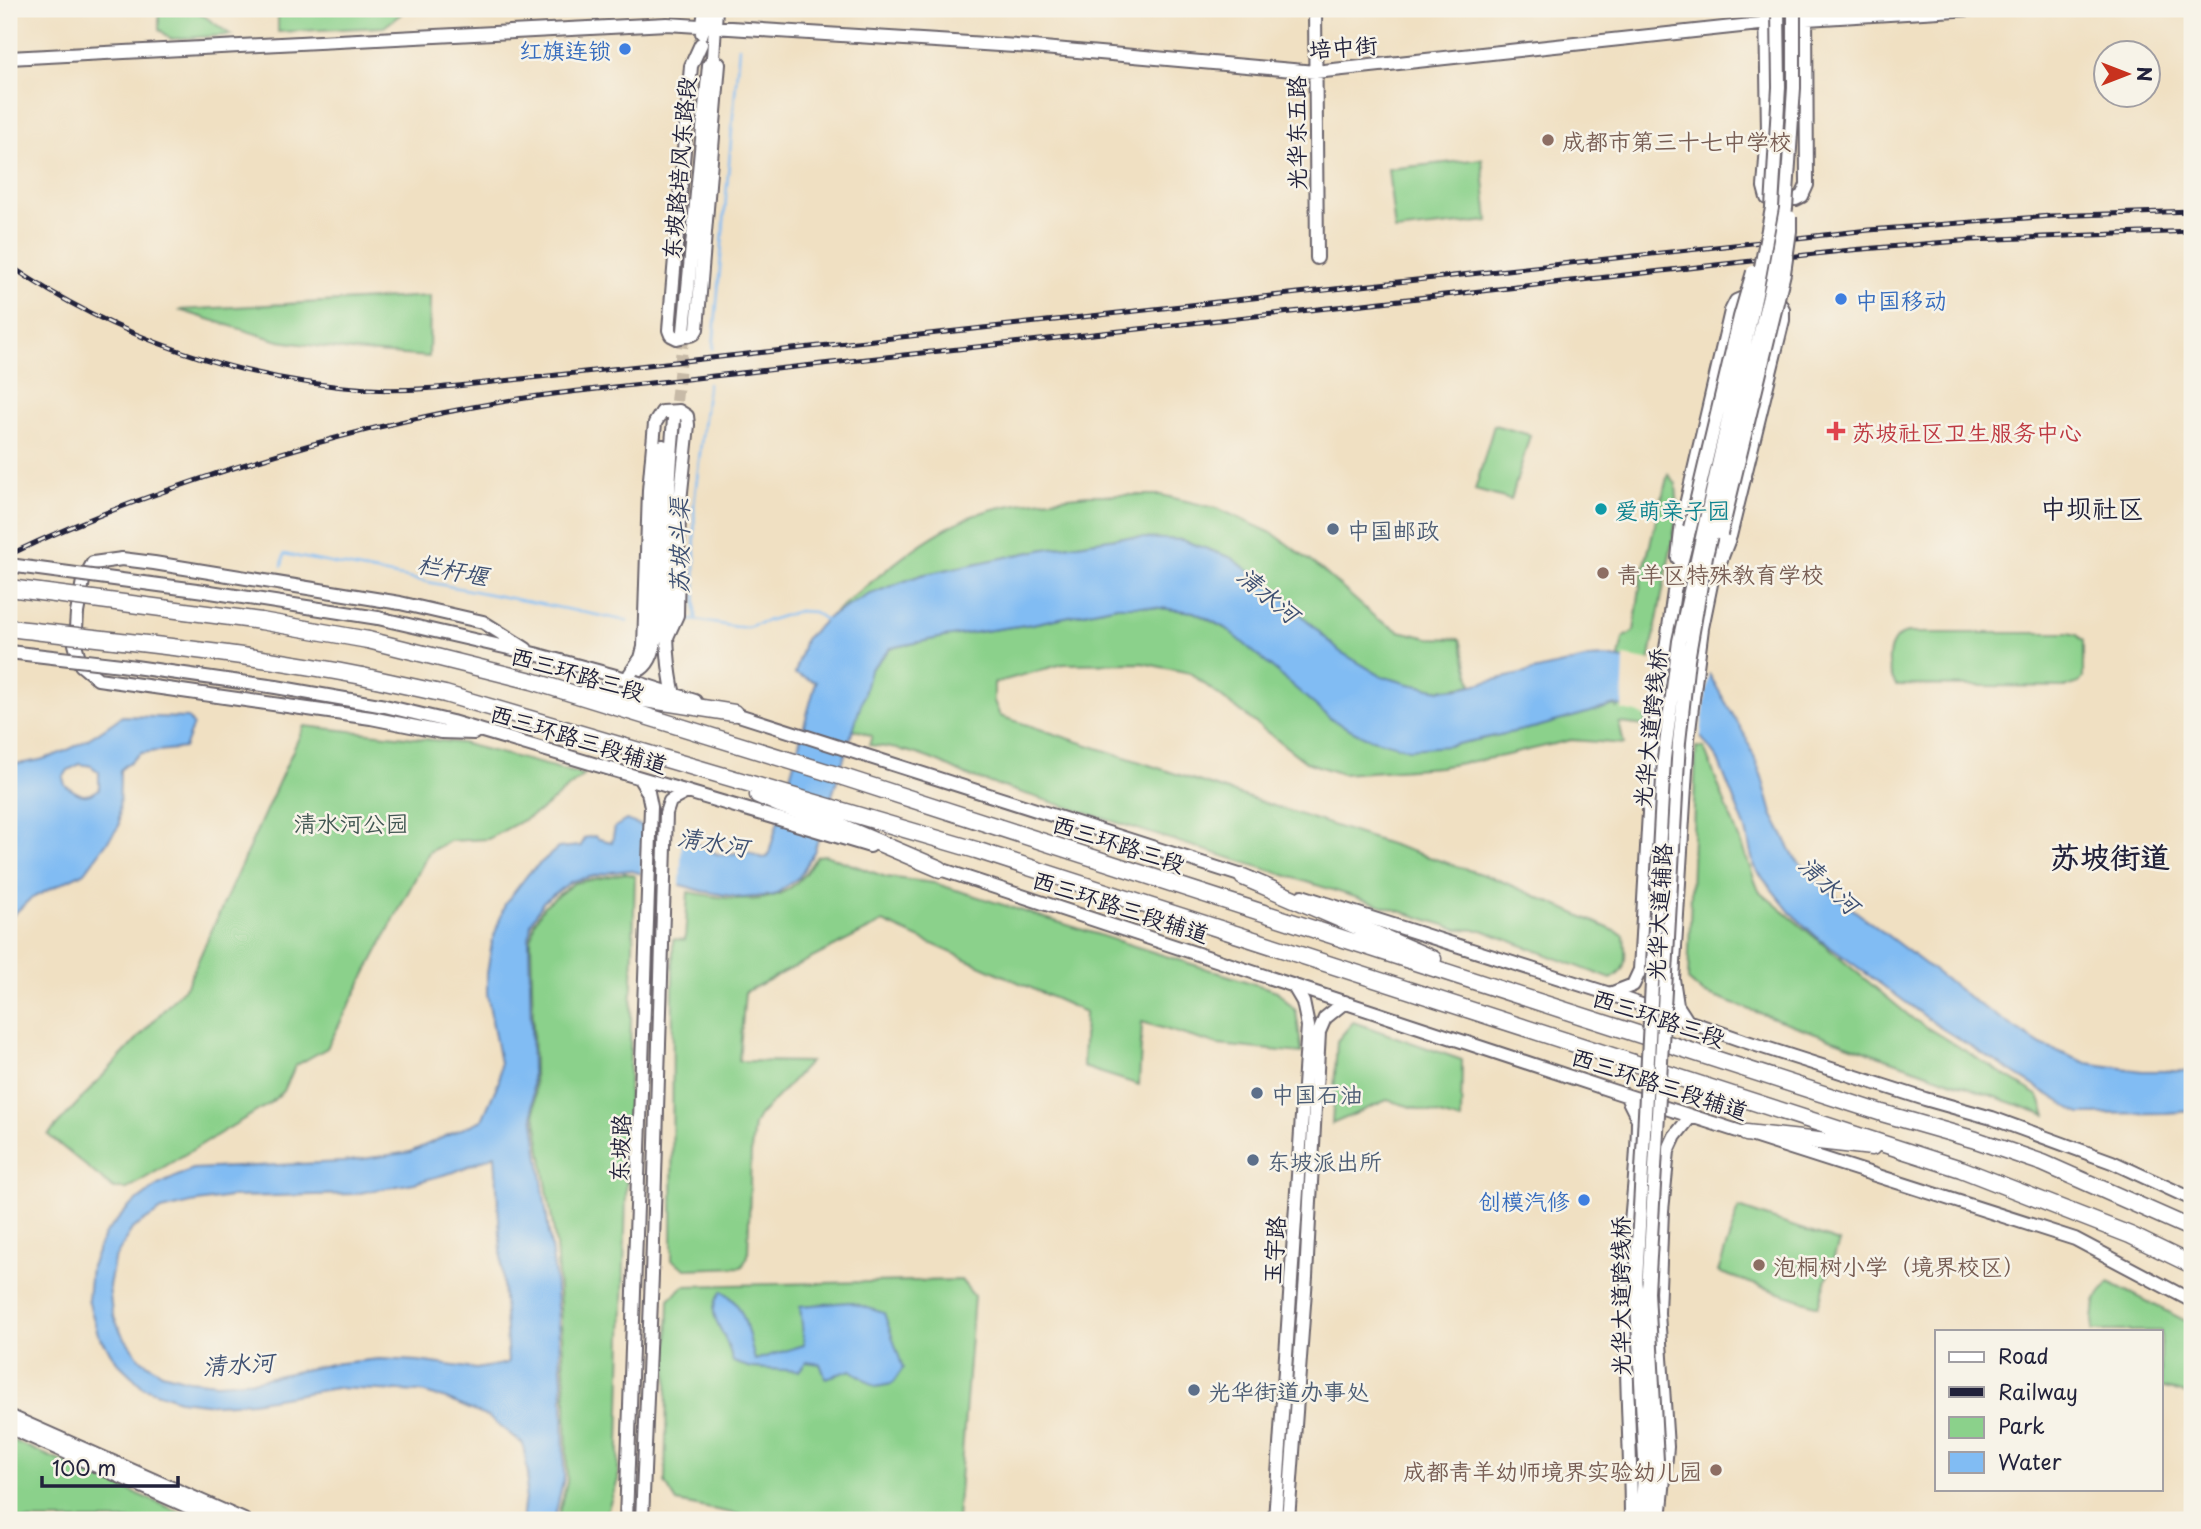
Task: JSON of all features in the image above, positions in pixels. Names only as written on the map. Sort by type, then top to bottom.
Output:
[{"type":"highway","name":"西三环路三段","points":[[9,588],[261,621],[368,640],[532,681],[843,777],[1882,1114],[1976,1139],[2043,1163],[2188,1225]]},
{"type":"highway","points":[[9,628],[323,668],[444,694],[708,772],[778,805],[830,821],[976,850],[1961,1169],[2130,1235],[2192,1265]]},
{"type":"highway","points":[[532,681],[734,713]]},
{"type":"highway","points":[[830,821],[940,869]]},
{"type":"highway","points":[[1244,877],[1519,996]]},
{"type":"highway","points":[[1746,1133],[1908,1152]]},
{"type":"main road","name":"东坡路培风东路段","points":[[705,9],[709,26],[713,58],[709,65],[680,332],[701,44],[709,26],[716,9]]},
{"type":"main road","name":"光华东五路","points":[[1315,9],[1317,258]]},
{"type":"main road","points":[[1766,9],[1768,132],[1765,193],[1771,200],[1796,199],[1802,196],[1807,185],[1806,14]]},
{"type":"main road","name":"光华大道跨线桥","points":[[1651,1461],[1636,1282],[1664,758],[1679,641],[1756,294],[1772,208],[1779,87],[1779,9]]},
{"type":"main road","name":"光华大道跨线桥","points":[[1651,1461],[1647,1292],[1679,742],[1688,660],[1706,556],[1772,283],[1786,208],[1794,88],[1794,9]]},
{"type":"main road","name":"培中街","points":[[9,58],[667,24],[1032,47],[1315,72],[1766,23],[1806,14],[1973,9]]},
{"type":"main road","points":[[701,44],[691,66],[669,330],[671,335],[677,338],[694,334],[698,329],[717,102],[719,64],[713,58]]},
{"type":"main road","points":[[1708,593],[1784,273],[1790,231],[1790,149]]},
{"type":"main road","points":[[1675,587],[1740,317],[1772,208]]},
{"type":"main road","points":[[1675,587],[1682,522],[1731,311],[1736,301],[1748,294],[1763,293],[1777,298],[1783,309],[1783,320],[1730,536],[1708,593]]},
{"type":"main road","points":[[627,676],[642,658],[644,647],[654,423],[662,412],[679,411],[687,416],[688,425],[679,511],[677,615],[667,637]]},
{"type":"main road","points":[[627,676],[645,666],[656,636],[658,507],[670,418],[667,637],[668,668],[674,695]]},
{"type":"main road","points":[[496,734],[441,732],[371,718],[98,680],[81,665],[75,644],[83,581],[93,563],[122,559],[260,579],[400,603],[483,622],[535,654]]},
{"type":"main road","points":[[9,565],[377,618],[627,676],[674,695],[797,732],[1611,994],[1688,1022],[2034,1133],[2112,1162],[2192,1199]]},
{"type":"main road","name":"光华大道辅路","points":[[1611,994],[1633,985],[1640,970],[1655,722],[1675,587]]},
{"type":"main road","name":"光华大道辅路","points":[[1688,1022],[1677,1005],[1673,979],[1688,738],[1708,593]]},
{"type":"main road","name":"西三环路三段辅道","points":[[9,652],[276,687],[385,706],[496,734],[687,792],[778,805],[830,821]]},
{"type":"main road","name":"东坡路","points":[[626,1520],[651,817],[648,792],[640,779]]},
{"type":"main road","points":[[651,817],[666,813],[670,801],[687,792]]},
{"type":"main road","name":"东坡路","points":[[642,1520],[666,813]]},
{"type":"main road","name":"西三环路三段辅道","points":[[940,869],[1626,1095],[2075,1239],[2192,1301]]},
{"type":"main road","name":"玉宇路","points":[[1275,1520],[1308,1026],[1303,1002],[1293,985]]},
{"type":"main road","points":[[1306,1011],[1325,1018],[1345,1002]]},
{"type":"main road","name":"玉宇路","points":[[1289,1520],[1319,1032],[1325,1018]]},
{"type":"main road","points":[[1626,1095],[1638,1119],[1626,1293],[1625,1366],[1631,1520]]},
{"type":"main road","points":[[1660,1520],[1667,1447],[1658,1313],[1662,1211],[1668,1151],[1675,1136],[1692,1116]]},
{"type":"main road","points":[[1638,1140],[1668,1151]]},
{"type":"main road","points":[[9,1416],[244,1520]]},
{"type":"main road","points":[[9,1427],[218,1520]]},
{"type":"main road","points":[[1641,1520],[1651,1461]]},
{"type":"main road","points":[[1651,1461],[1652,1520]]},
{"type":"green space","points":[[159,9],[194,9],[231,35],[171,39],[159,29]]},
{"type":"green space","points":[[278,9],[401,9],[401,14],[384,27],[278,32]]},
{"type":"green space","points":[[1482,159],[1488,221],[1395,231],[1388,169]]},
{"type":"green space","points":[[430,296],[429,357],[352,351],[279,341],[179,310]]},
{"type":"green space","points":[[1494,425],[1530,435],[1511,500],[1475,490]]},
{"type":"green space","points":[[1668,474],[1676,484],[1678,512],[1650,657],[1645,726],[1619,723],[1624,744],[1571,740],[1439,767],[1342,774],[1306,762],[1190,673],[1142,663],[1063,664],[994,683],[994,701],[1000,716],[1499,880],[1624,935],[1624,966],[1611,979],[1482,930],[1457,929],[968,776],[920,755],[869,745],[872,736],[853,729],[870,670],[891,648],[1032,624],[1117,606],[1194,612],[1448,746],[1537,727],[1615,705],[1617,709],[1619,657],[1623,638],[1634,631],[1641,580]]},
{"type":"green space","points":[[1088,495],[1161,495],[1219,509],[1274,534],[1323,571],[1377,619],[1399,631],[1429,638],[1460,639],[1472,685],[1440,690],[1381,676],[1339,651],[1287,601],[1232,558],[1182,540],[1123,537],[1045,549],[921,575],[868,595],[830,616],[929,538],[974,515],[1031,502]]},
{"type":"green space","points":[[1908,633],[2077,635],[2083,641],[2083,678],[2079,683],[2067,687],[1896,685],[1890,671],[1889,654],[1895,641]]},
{"type":"green space","name":"清水河公园","points":[[304,726],[461,743],[584,775],[540,811],[488,839],[449,841],[429,852],[327,1048],[295,1066],[284,1091],[269,1104],[127,1189],[114,1189],[48,1135],[187,985]]},
{"type":"green space","points":[[1696,747],[1704,748],[1759,891],[1913,1019],[2039,1096],[2046,1115],[1703,993],[1688,980]]},
{"type":"green space","points":[[825,855],[886,877],[934,883],[1277,991],[1296,1011],[1302,1053],[1218,1045],[1142,1022],[1139,1085],[1083,1067],[1085,1012],[883,922],[745,992],[739,1061],[810,1062],[759,1116],[754,1125],[748,1256],[742,1267],[686,1269],[672,1260],[673,939],[685,940],[688,892],[732,899],[762,899],[789,888],[801,878],[817,856]]},
{"type":"green space","points":[[625,873],[635,876],[618,1480],[604,1520],[557,1520],[567,1482],[566,1401],[556,1245],[535,1113],[531,941],[534,923],[544,906],[574,883]]},
{"type":"green space","points":[[1353,1022],[1462,1060],[1461,1121],[1387,1100],[1332,1124],[1337,1041]]},
{"type":"green space","points":[[1739,1208],[1839,1242],[1818,1306],[1718,1272]]},
{"type":"green space","points":[[961,1280],[974,1296],[957,1520],[766,1520],[677,1502],[665,1483],[669,1299],[684,1286]]},
{"type":"green space","points":[[2109,1282],[2192,1324],[2192,1396],[2162,1387],[2162,1330],[2092,1330],[2095,1301]]},
{"type":"green space","points":[[9,1439],[198,1520],[9,1520]]},
{"type":"water","name":"清水河","points":[[1123,537],[1182,540],[1232,558],[1287,601],[1339,651],[1381,676],[1440,690],[1460,688],[1589,658],[1606,657],[1709,674],[1747,739],[1762,777],[1772,814],[1795,858],[1826,889],[1978,1004],[2041,1045],[2087,1063],[2142,1071],[2192,1071],[2192,1111],[2080,1114],[1941,1028],[1819,939],[1790,912],[1754,867],[1746,830],[1718,760],[1701,737],[1638,710],[1615,705],[1537,727],[1448,746],[1409,749],[1365,737],[1332,720],[1226,628],[1194,612],[1117,606],[1032,624],[891,648],[870,670],[814,852],[799,877],[774,895],[743,898],[702,891],[629,870],[572,881],[543,902],[531,923],[529,941],[533,1114],[555,1277],[563,1397],[564,1478],[554,1520],[522,1520],[528,1474],[523,1444],[488,1417],[446,1399],[421,1392],[336,1388],[252,1402],[213,1404],[179,1400],[144,1388],[118,1363],[98,1334],[88,1300],[91,1266],[104,1235],[129,1207],[158,1185],[192,1169],[343,1162],[410,1152],[482,1120],[499,1081],[500,1063],[487,994],[492,942],[505,904],[529,873],[558,848],[581,846],[584,838],[595,836],[612,842],[615,827],[626,820],[717,854],[746,851],[762,858],[768,857],[816,682],[795,674],[805,639],[830,616],[868,595],[921,575],[1045,549]],"holes":[[[495,1155],[508,1363],[476,1369],[379,1359],[331,1364],[257,1380],[217,1383],[188,1380],[162,1373],[139,1358],[122,1334],[112,1313],[109,1286],[114,1260],[132,1229],[162,1210],[230,1197],[354,1194],[414,1183],[454,1172]]]},
{"type":"water","points":[[122,716],[188,718],[193,725],[184,748],[141,753],[120,770],[119,826],[85,872],[30,899],[9,919],[9,764],[55,755],[83,742]],"holes":[[[80,764],[91,766],[99,772],[99,789],[86,795],[65,785],[63,778],[68,770]]]},
{"type":"water","points":[[722,1291],[741,1312],[755,1360],[804,1345],[800,1306],[849,1302],[884,1313],[903,1368],[892,1384],[876,1387],[851,1370],[826,1378],[820,1364],[806,1362],[799,1371],[751,1368],[733,1362],[714,1316],[717,1298]]},
{"type":"pier","points":[[1624,656],[1709,671],[1700,742],[1637,713],[1622,710]]},
{"type":"pier","points":[[643,822],[682,836],[680,889],[641,878]]},
{"type":"waterway","name":"苏坡斗渠","points":[[713,349],[739,47]]},
{"type":"waterway","name":"苏坡斗渠","points":[[708,384],[694,504],[696,620],[747,627],[799,611],[814,612],[827,621]]},
{"type":"waterway","name":"栏杆堰","points":[[282,566],[284,554],[628,621]]},
{"type":"waterway","name":"栏杆堰","points":[[685,621],[696,620]]},
{"type":"tunnel","points":[[674,419],[684,331]]},
{"type":"railway","points":[[9,265],[91,314],[180,351],[273,376],[320,384],[404,390],[1869,230],[2051,216],[2192,211]]},
{"type":"railway","points":[[9,555],[110,511],[252,462],[376,428],[534,397],[1851,250],[1972,240],[2192,231]]},
{"type":"place","name":"红旗连锁","points":[[625,49]]},
{"type":"place","name":"成都市第三十七中学校","points":[[1548,140]]},
{"type":"place","name":"中国移动","points":[[1841,299]]},
{"type":"place","name":"苏坡社区卫生服务中心","points":[[1836,431]]},
{"type":"place","name":"爱萌亲子园","points":[[1601,509]]},
{"type":"place","name":"中国邮政","points":[[1333,529]]},
{"type":"place","name":"青羊区特殊教育学校","points":[[1603,573]]},
{"type":"place","name":"中国石油","points":[[1257,1093]]},
{"type":"place","name":"东坡派出所","points":[[1253,1160]]},
{"type":"place","name":"创模汽修","points":[[1584,1200]]},
{"type":"place","name":"泡桐树小学（境界校区）","points":[[1759,1265]]},
{"type":"place","name":"光华街道办事处","points":[[1194,1390]]},
{"type":"place","name":"成都青羊幼师境界实验幼儿园","points":[[1716,1470]]},
{"type":"district","name":"中坝社区","points":[[2092,507]]},
{"type":"district","name":"苏坡街道","points":[[2110,855]]}]
